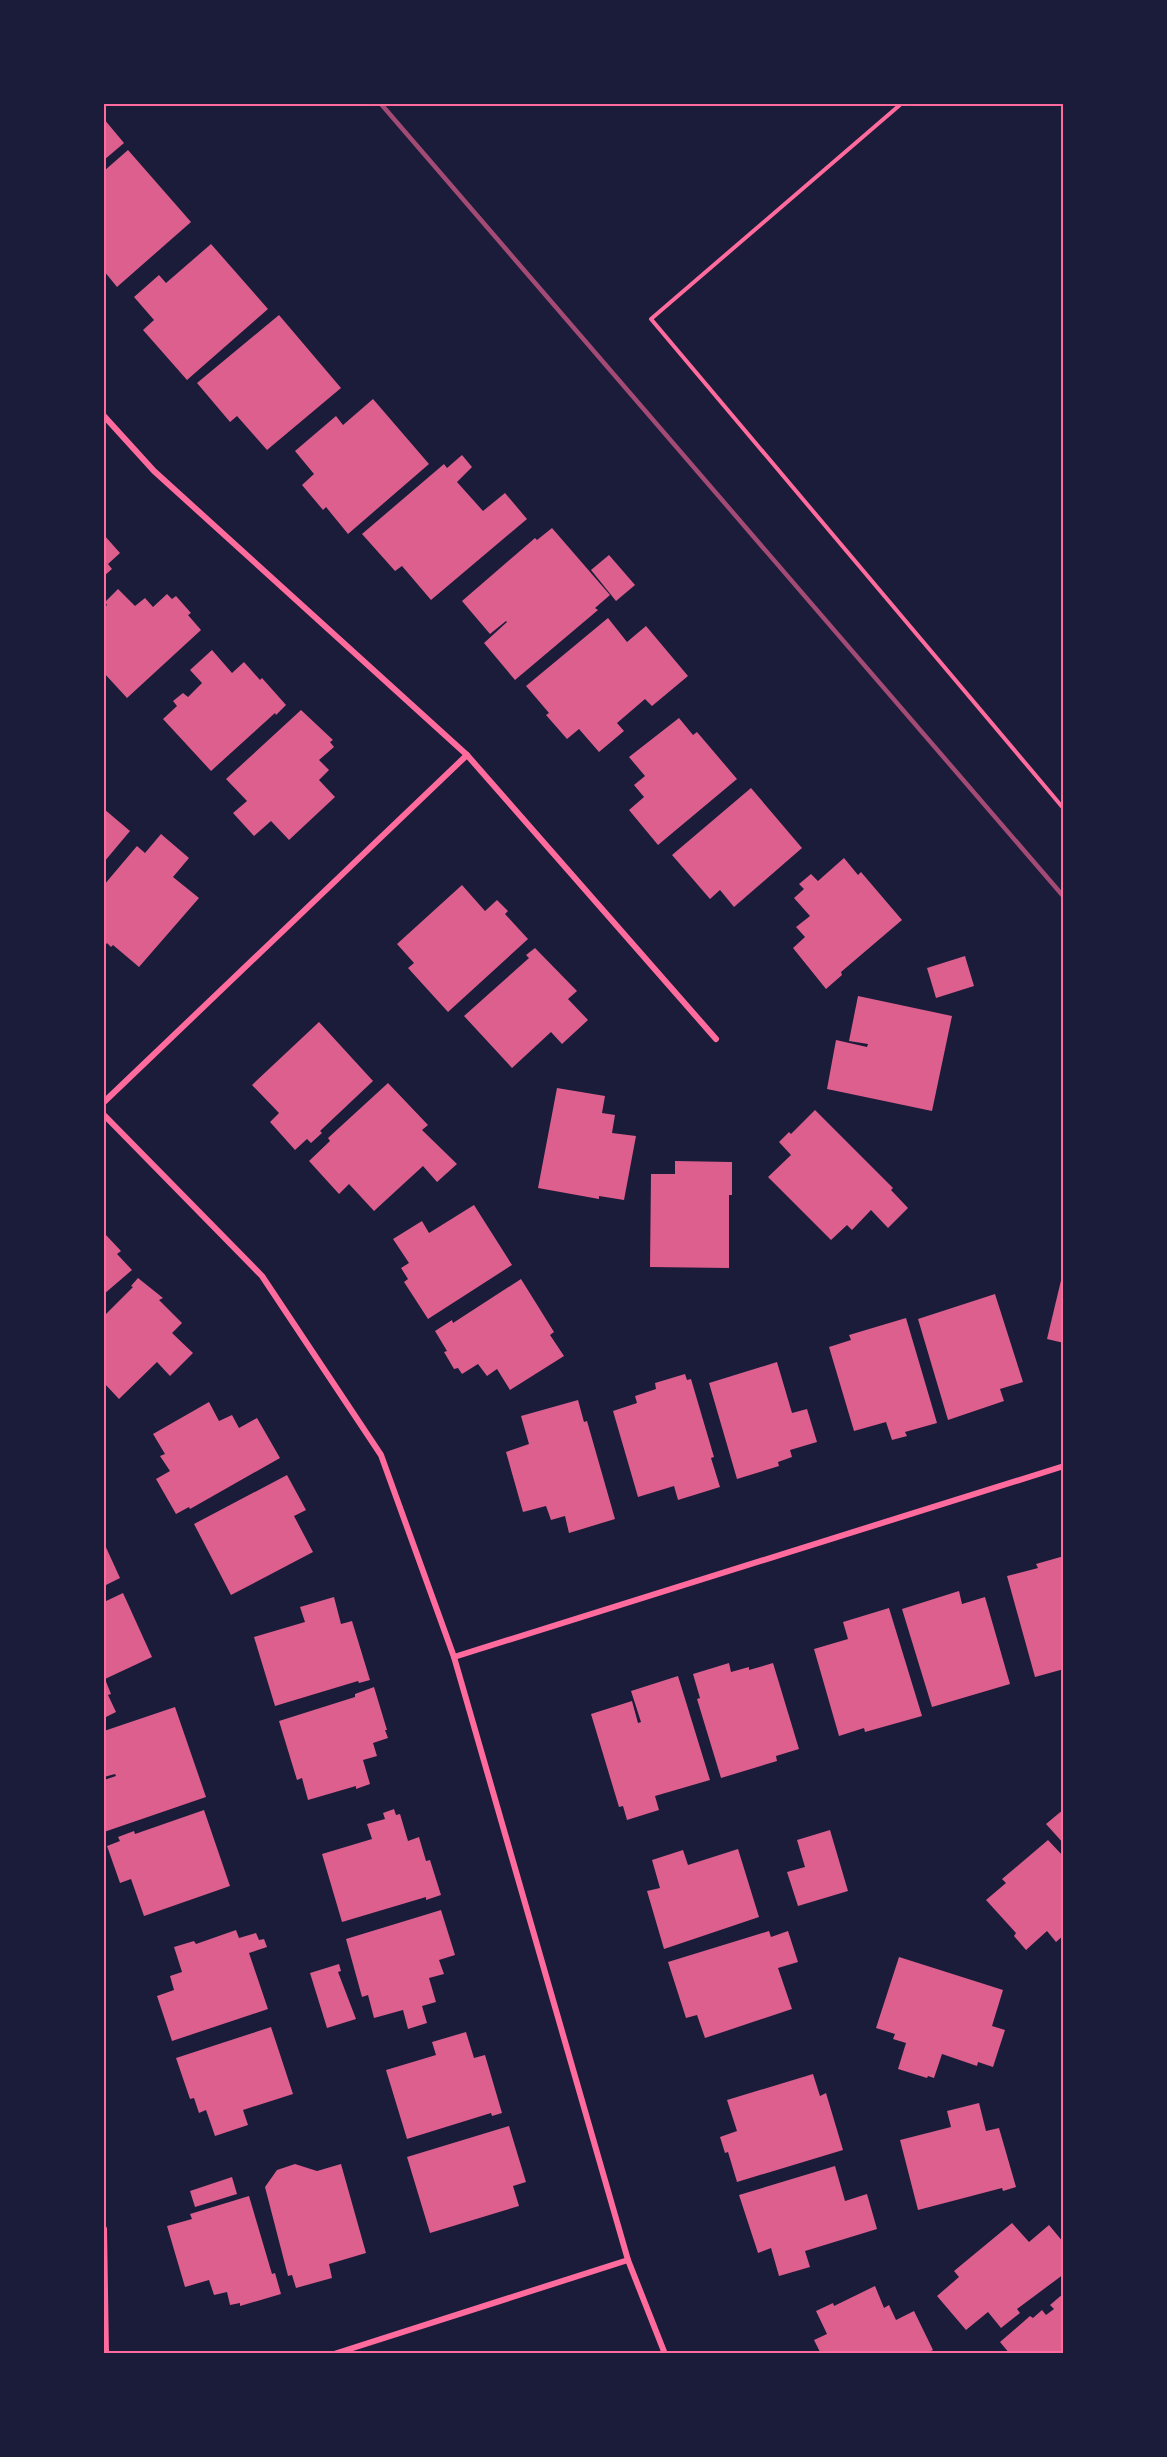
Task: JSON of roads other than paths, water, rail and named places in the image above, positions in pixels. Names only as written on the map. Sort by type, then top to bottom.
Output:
[{"type":"street","points":[[104,416],[154,471],[467,755],[716,1040]]},
{"type":"street","points":[[104,1102],[467,755]]},
{"type":"street","points":[[104,1115],[262,1276],[381,1455],[454,1657],[628,2260],[665,2354]]},
{"type":"street","points":[[454,1657],[1064,1466]]},
{"type":"street","points":[[104,2229],[106,2354]]},
{"type":"street","points":[[334,2354],[628,2260]]},
{"type":"railway","points":[[381,104],[1064,897]]}]
